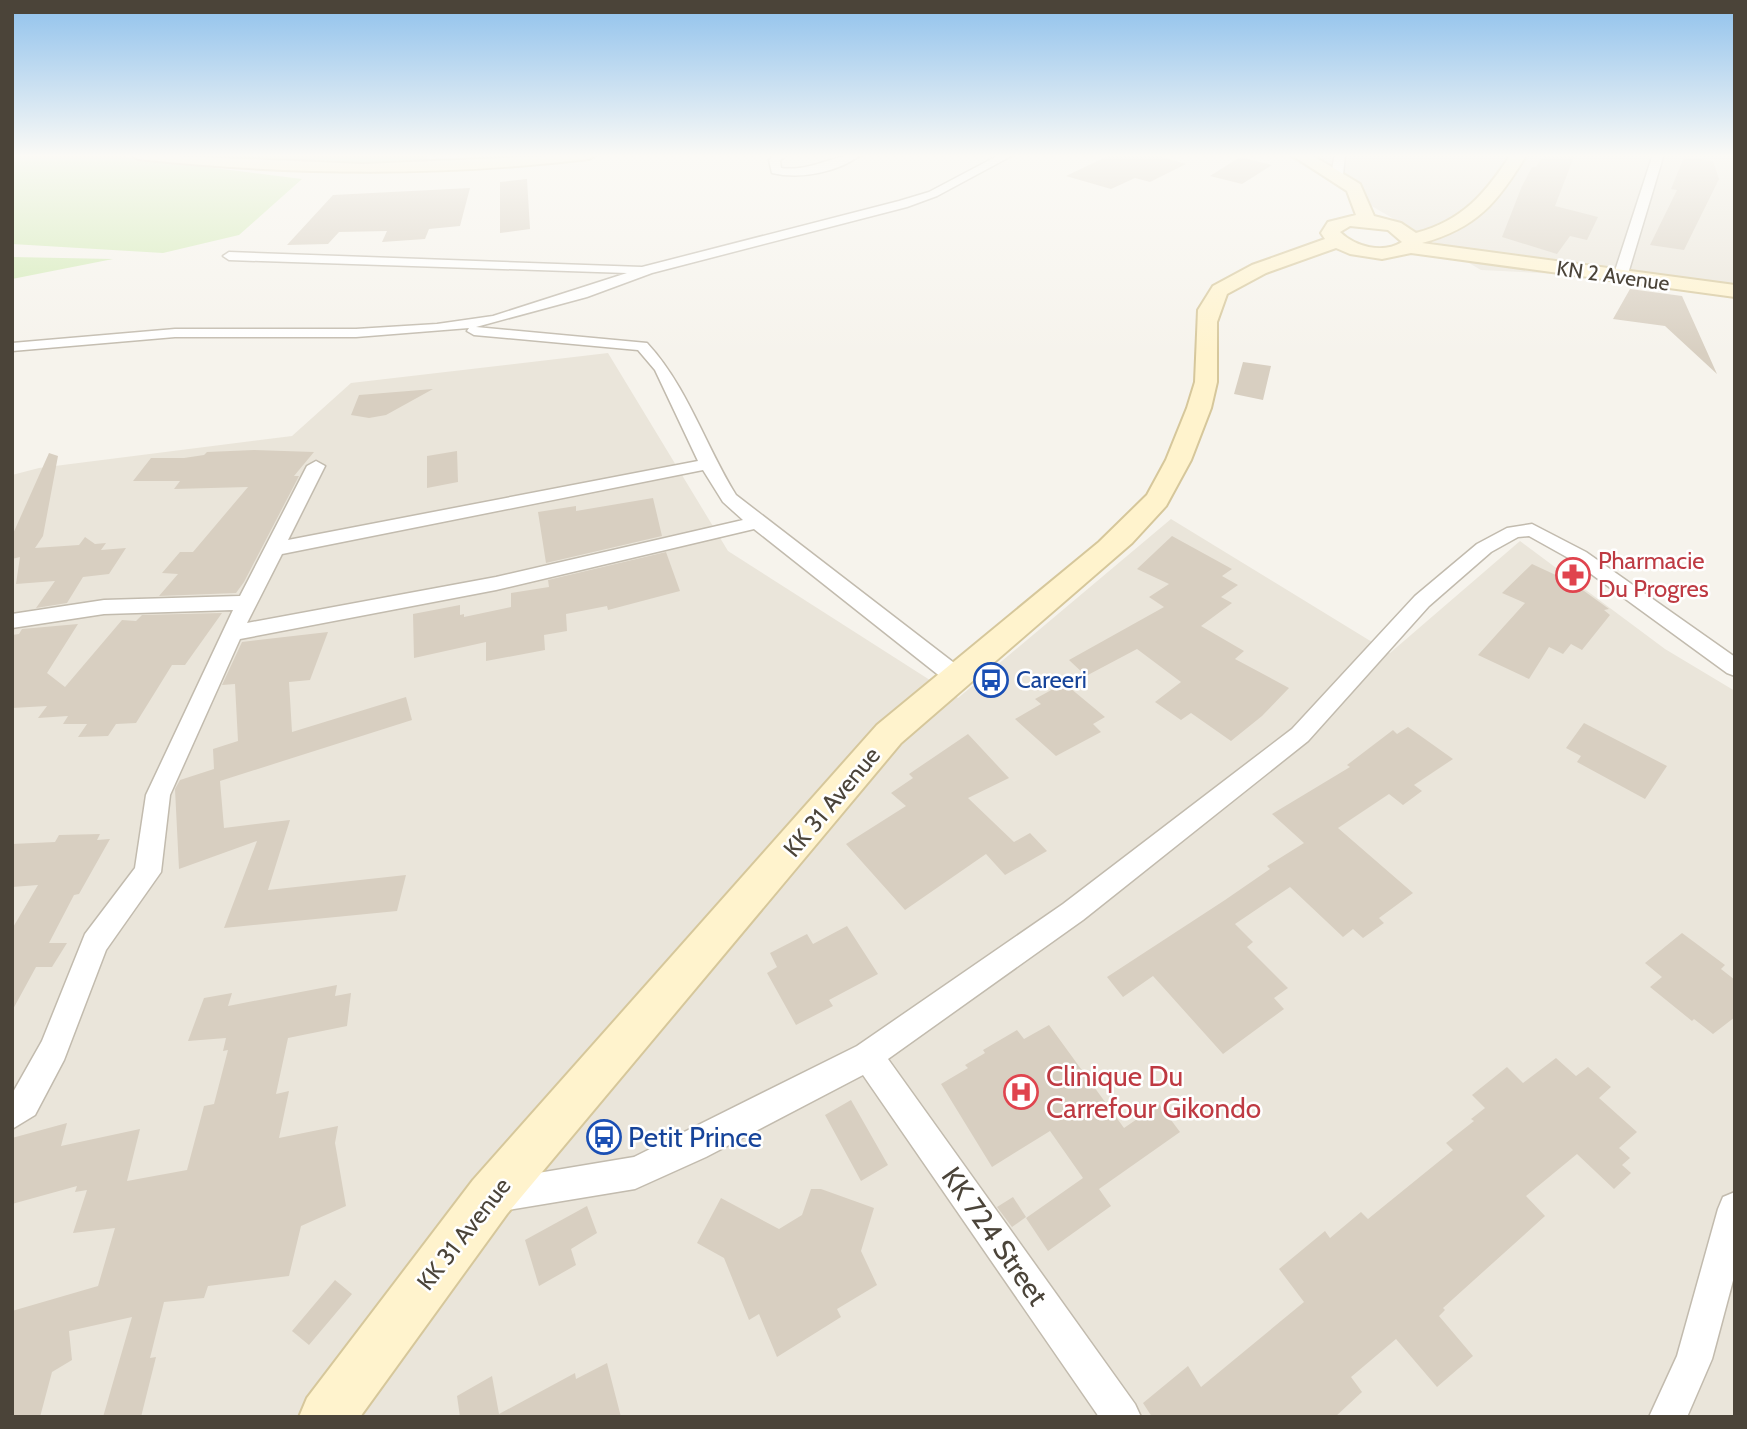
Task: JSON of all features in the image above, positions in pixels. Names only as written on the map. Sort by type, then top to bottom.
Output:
[{"type":"main road","points":[[1410,244],[1396,228],[1367,221],[1334,226],[1330,233],[1337,241],[1375,252],[1395,252],[1466,221]]},
{"type":"main road","name":"KK 31 Avenue","points":[[326,1417],[490,1197],[889,734],[954,675],[1109,548],[1158,499],[1196,416],[1206,382],[1206,327],[1211,300],[1237,280],[1337,241]]},
{"type":"main road","name":"KN 2 Avenue","points":[[1410,244],[1620,277],[1735,291]]},
{"type":"street","points":[[12,347],[175,333],[356,333],[437,328],[518,314],[647,270],[838,221]]},
{"type":"street","points":[[1620,277],[1638,221]]},
{"type":"street","points":[[229,256],[647,270]]},
{"type":"street","points":[[437,328],[642,346],[662,368],[708,464],[729,498],[954,675]]},
{"type":"street","points":[[274,549],[708,464]]},
{"type":"street","points":[[12,1113],[24,1104],[53,1050],[95,943],[148,873],[158,795],[232,633],[316,466]]},
{"type":"street","points":[[232,633],[387,608],[543,575],[757,522]]},
{"type":"street","points":[[490,1197],[635,1173],[695,1146],[868,1056],[1073,912],[1300,735],[1357,676],[1422,601],[1483,548],[1514,532],[1532,530],[1579,556],[1735,668]]},
{"type":"street","points":[[12,621],[104,607],[248,603]]},
{"type":"street","name":"KK 724 Street","points":[[868,1056],[1122,1417]]},
{"type":"street","points":[[1668,1417],[1694,1359],[1735,1209]]},
{"type":"shaded area","points":[[1397,221],[1735,221],[1735,283],[1481,270]]},
{"type":"shaded area","points":[[608,353],[728,551],[958,698],[1171,519],[1390,653],[1520,541],[1665,649],[1735,691],[1735,1417],[12,1417],[12,475],[39,468],[292,436],[351,383]]},
{"type":"green space","points":[[12,221],[255,221],[239,235],[163,253],[12,244]]},
{"type":"green space","points":[[12,257],[113,259],[12,279]]},
{"type":"building","points":[[309,221],[461,221],[460,226],[429,229],[425,239],[382,242],[387,231],[339,232],[328,244],[287,245]]},
{"type":"building","points":[[500,221],[530,221],[530,229],[500,233]]},
{"type":"building","points":[[1508,221],[1596,221],[1587,240],[1570,236],[1557,254],[1502,237]]},
{"type":"building","points":[[1662,221],[1698,221],[1684,250],[1650,245]]},
{"type":"building","points":[[1630,289],[1682,296],[1717,374],[1665,326],[1613,319]]},
{"type":"building","points":[[1243,362],[1271,366],[1263,400],[1234,394]]},
{"type":"building","points":[[433,389],[386,415],[369,418],[351,415],[359,395]]},
{"type":"building","points":[[457,451],[458,482],[427,488],[427,456]]},
{"type":"building","points":[[207,452],[314,452],[294,476],[299,476],[244,582],[236,593],[159,596],[178,574],[162,573],[180,552],[193,552],[248,487],[174,489],[180,481],[133,481],[151,458],[184,458],[204,455]]},
{"type":"building","points":[[49,453],[58,456],[43,536],[35,548],[79,545],[85,537],[95,544],[106,543],[101,550],[126,548],[109,574],[83,577],[67,603],[36,608],[55,581],[16,584],[20,557],[12,559],[12,536]]},
{"type":"building","points":[[653,498],[662,536],[546,563],[538,512],[576,506],[576,511]]},
{"type":"building","points":[[1172,536],[1232,569],[1222,576],[1238,585],[1221,597],[1232,603],[1201,626],[1244,651],[1235,659],[1289,688],[1262,716],[1231,741],[1191,713],[1181,720],[1155,702],[1181,682],[1137,649],[1086,676],[1069,660],[1164,607],[1149,597],[1169,584],[1137,569]]},
{"type":"building","points":[[666,552],[680,591],[608,610],[607,606],[566,614],[567,631],[544,635],[545,650],[486,661],[486,642],[414,658],[413,614],[460,605],[460,615],[464,614],[464,617],[511,607],[511,593],[549,587],[548,580]]},
{"type":"building","points":[[1532,564],[1573,583],[1609,609],[1604,610],[1610,615],[1582,650],[1571,644],[1563,654],[1549,647],[1529,679],[1478,655],[1525,603],[1502,593]]},
{"type":"building","points":[[222,613],[185,665],[172,665],[136,723],[116,724],[108,736],[78,737],[87,724],[63,724],[68,716],[38,718],[47,706],[12,708],[12,635],[19,634],[22,629],[78,624],[47,673],[65,687],[122,620],[136,621],[142,615]]},
{"type":"building","points":[[328,632],[310,680],[289,682],[292,732],[406,697],[412,720],[220,781],[224,828],[290,820],[268,890],[406,875],[397,911],[224,928],[257,841],[179,869],[175,789],[180,780],[214,769],[213,749],[238,741],[235,684],[222,685],[242,642]]},
{"type":"building","points":[[1064,683],[1105,717],[1093,724],[1101,732],[1056,756],[1015,719],[1041,704],[1035,699]]},
{"type":"building","points":[[1584,723],[1667,766],[1645,799],[1577,762],[1581,756],[1566,748]]},
{"type":"building","points":[[1408,727],[1453,759],[1414,785],[1422,791],[1403,805],[1389,794],[1338,828],[1413,893],[1379,918],[1384,923],[1363,938],[1353,929],[1343,937],[1290,887],[1235,924],[1253,942],[1247,947],[1288,988],[1274,998],[1284,1009],[1223,1054],[1153,976],[1123,997],[1107,977],[1225,900],[1270,869],[1267,866],[1304,843],[1272,814],[1350,767],[1347,765],[1393,730],[1397,734]]},
{"type":"building","points":[[968,734],[1009,778],[968,798],[1014,842],[1030,833],[1047,851],[1005,875],[986,854],[905,910],[846,844],[906,806],[891,793],[913,778],[909,774]]},
{"type":"building","points":[[100,834],[97,840],[110,839],[79,894],[74,895],[49,943],[67,943],[52,967],[36,967],[12,1011],[12,929],[38,885],[12,887],[12,844],[55,842],[59,835]]},
{"type":"building","points":[[847,926],[878,974],[829,1000],[833,1006],[796,1025],[767,973],[777,967],[770,953],[807,934],[813,944]]},
{"type":"building","points":[[1682,933],[1725,965],[1721,969],[1735,980],[1735,1017],[1713,1034],[1694,1019],[1692,1021],[1650,987],[1662,977],[1645,963]]},
{"type":"building","points":[[337,985],[335,996],[351,993],[347,1026],[288,1038],[276,1094],[289,1091],[279,1138],[338,1126],[335,1143],[346,1206],[301,1226],[289,1276],[208,1286],[204,1298],[164,1302],[150,1358],[156,1357],[141,1417],[103,1417],[132,1317],[69,1331],[72,1360],[52,1372],[40,1417],[12,1417],[12,1311],[98,1286],[115,1228],[73,1233],[87,1190],[75,1192],[77,1186],[12,1204],[12,1138],[67,1123],[61,1146],[140,1129],[127,1181],[187,1170],[204,1106],[214,1104],[228,1050],[223,1051],[226,1038],[188,1041],[204,998],[232,993],[228,1006]]},
{"type":"building","points":[[1049,1025],[1124,1128],[1159,1104],[1180,1132],[1099,1189],[1111,1206],[1048,1251],[1026,1218],[1083,1178],[1050,1131],[992,1167],[941,1084],[968,1068],[965,1065],[985,1053],[983,1050],[1017,1030],[1024,1039]]},
{"type":"building","points":[[1556,1058],[1576,1076],[1588,1067],[1611,1087],[1599,1098],[1637,1132],[1619,1148],[1630,1158],[1622,1165],[1631,1173],[1614,1189],[1577,1154],[1526,1196],[1545,1216],[1443,1308],[1445,1310],[1439,1316],[1473,1356],[1437,1387],[1396,1339],[1351,1377],[1362,1392],[1335,1417],[1152,1417],[1143,1403],[1188,1366],[1201,1387],[1304,1302],[1279,1269],[1325,1231],[1330,1238],[1361,1212],[1368,1219],[1453,1150],[1446,1143],[1474,1121],[1471,1119],[1485,1108],[1472,1095],[1507,1067],[1523,1083]]},
{"type":"building","points":[[851,1100],[888,1165],[861,1181],[825,1115]]},
{"type":"building","points":[[811,1189],[821,1189],[874,1208],[861,1251],[877,1285],[837,1309],[841,1317],[777,1357],[759,1314],[749,1320],[724,1258],[697,1243],[721,1198],[779,1229],[802,1215]]},
{"type":"building","points":[[1013,1197],[1026,1217],[1012,1227],[997,1207]]},
{"type":"building","points":[[587,1206],[597,1233],[571,1249],[576,1265],[539,1286],[525,1240]]},
{"type":"building","points":[[335,1280],[352,1294],[309,1345],[292,1331]]},
{"type":"building","points":[[607,1363],[621,1417],[460,1417],[457,1396],[492,1376],[499,1414],[575,1373],[576,1379]]},
{"type":"place","name":"Pharmacie Du Progres","points":[[1573,575]]},
{"type":"place","name":"Careeri","points":[[991,680]]},
{"type":"place","name":"Clinique Du Carrefour Gikondo","points":[[1021,1092]]},
{"type":"place","name":"Petit Prince","points":[[604,1137]]}]
